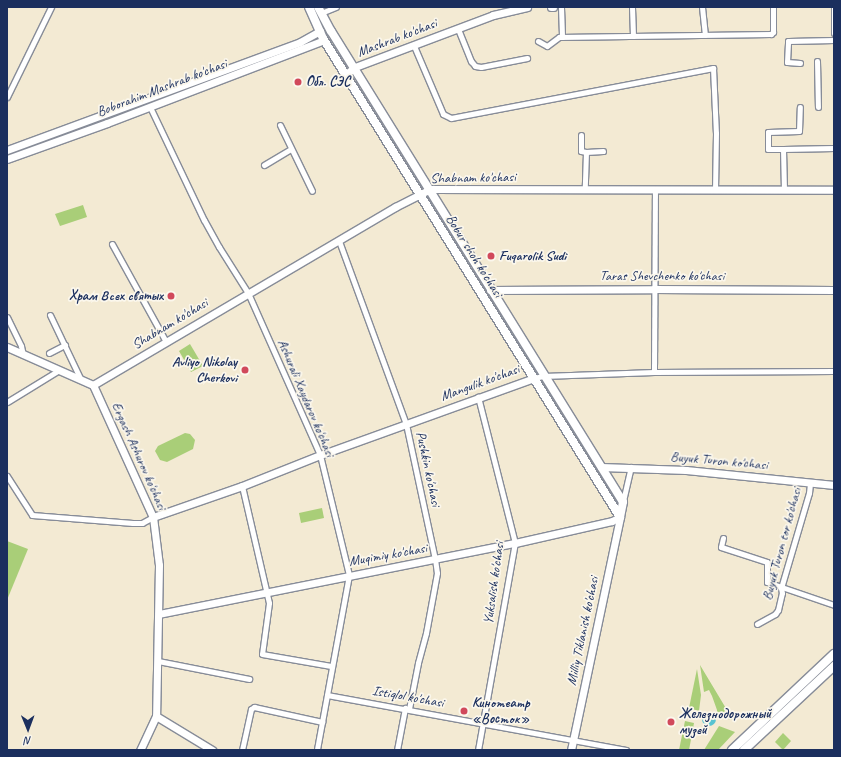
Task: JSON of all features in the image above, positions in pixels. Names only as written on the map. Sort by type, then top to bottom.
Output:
[{"type":"main road","name":"Bobur shoh ko'chasi","points":[[309,7],[324,40],[620,516]]},
{"type":"main road","name":"Bobur shoh ko'chasi","points":[[320,10],[490,290],[623,502]]},
{"type":"main road","points":[[620,516],[623,502]]},
{"type":"main road","points":[[744,750],[761,728],[834,654]]},
{"type":"main road","points":[[732,750],[761,728],[834,666]]},
{"type":"street","points":[[7,95],[51,7]]},
{"type":"street","points":[[320,10],[336,7]]},
{"type":"street","name":"Mashrab ko'chasi","points":[[346,74],[355,67],[493,15],[526,7]]},
{"type":"street","points":[[561,7],[562,37]]},
{"type":"street","points":[[632,7],[634,36]]},
{"type":"street","points":[[702,7],[704,34]]},
{"type":"street","points":[[538,41],[547,46],[562,37],[771,34],[773,32],[773,7]]},
{"type":"street","points":[[834,7],[834,33]]},
{"type":"street","points":[[458,29],[471,61],[475,66],[481,67],[527,58]]},
{"type":"street","name":"Boborahim Mashrab ko'chasi","points":[[7,150],[300,42],[320,31]]},
{"type":"street","name":"Boborahim Mashrab ko'chasi","points":[[7,159],[150,107],[324,40]]},
{"type":"street","points":[[800,63],[787,62],[788,41],[834,40]]},
{"type":"street","points":[[414,46],[443,114],[451,118],[714,68],[716,133],[715,190]]},
{"type":"street","points":[[817,61],[818,107]]},
{"type":"street","points":[[178,88],[181,95]]},
{"type":"street","name":"Ashurali Xaydarov ko'chasi","points":[[150,107],[204,220],[248,293],[320,455],[349,575],[317,750]]},
{"type":"street","points":[[800,107],[799,131],[768,132],[768,149],[834,148]]},
{"type":"street","points":[[280,125],[312,191]]},
{"type":"street","points":[[581,135],[581,151],[603,151]]},
{"type":"street","points":[[264,165],[291,149]]},
{"type":"street","points":[[783,149],[784,190]]},
{"type":"street","points":[[585,190],[586,152]]},
{"type":"street","name":"Shabnam ko'chasi","points":[[93,385],[248,293],[430,189],[655,191],[834,190]]},
{"type":"street","points":[[654,372],[655,191]]},
{"type":"street","name":"Pushkin ko'chasi","points":[[338,241],[406,424],[437,574],[397,750]]},
{"type":"street","points":[[112,244],[166,342]]},
{"type":"street","name":"Taras Shevchenko ko'chasi","points":[[490,290],[654,288],[834,290]]},
{"type":"street","points":[[50,315],[81,380]]},
{"type":"street","points":[[7,317],[21,346],[23,355]]},
{"type":"street","points":[[49,353],[65,345]]},
{"type":"street","points":[[7,347],[93,385]]},
{"type":"street","points":[[7,402],[59,370]]},
{"type":"street","name":"Mangulik ko'chasi","points":[[153,517],[242,486],[320,455],[478,397],[543,376],[654,372],[834,371]]},
{"type":"street","name":"Ergash Ashurov ko'chasi","points":[[93,385],[153,517],[159,566],[156,716],[140,750]]},
{"type":"street","name":"Yuksalish ko'chasi","points":[[478,397],[515,543],[484,724],[478,750]]},
{"type":"street","name":"Buyuk Turon ko'chasi","points":[[601,467],[631,467],[697,471],[834,485]]},
{"type":"street","points":[[623,502],[631,467]]},
{"type":"street","points":[[7,476],[32,515],[133,523],[142,522],[153,517]]},
{"type":"street","name":"Buyuk Turon tor ko'chasi","points":[[757,624],[775,614],[782,593],[781,588],[809,493],[810,483]]},
{"type":"street","points":[[242,486],[269,603],[262,654],[332,666]]},
{"type":"street","name":"Muqimiy ko'chasi","points":[[159,614],[515,543],[612,521],[620,516]]},
{"type":"street","name":"Milliy Tiklanish ko'chasi","points":[[572,750],[620,516]]},
{"type":"street","points":[[723,538],[721,547],[767,562],[766,582],[834,605]]},
{"type":"street","points":[[158,661],[249,679]]},
{"type":"street","name":"Istiqlol ko'chasi","points":[[327,695],[626,750]]},
{"type":"street","points":[[242,750],[251,710],[254,707],[322,722]]},
{"type":"street","points":[[156,716],[212,750]]},
{"type":"green space","points":[[83,205],[87,217],[60,226],[55,214]]},
{"type":"green space","points":[[190,344],[203,366],[191,372],[179,351]]},
{"type":"green space","points":[[185,433],[190,434],[195,440],[193,449],[167,462],[160,460],[155,451],[158,446]]},
{"type":"green space","points":[[322,508],[324,518],[301,523],[299,513]]},
{"type":"green space","points":[[7,541],[28,549],[7,600]]},
{"type":"green space","points":[[700,665],[733,720],[717,717],[717,710],[709,690],[704,692]]},
{"type":"green space","points":[[697,669],[701,695],[699,711],[689,708]]},
{"type":"green space","points":[[685,721],[694,723],[689,750],[679,750]]},
{"type":"green space","points":[[719,726],[735,732],[718,750],[704,750]]},
{"type":"green space","points":[[783,733],[791,741],[783,750],[775,742]]},
{"type":"water","points":[[709,712],[714,714],[716,719],[714,724],[709,726],[704,724],[702,719],[704,714]]},
{"type":"place","name":"Обл. СЭС","points":[[298,82]]},
{"type":"place","name":"Fuqarolik Sudi","points":[[491,256]]},
{"type":"place","name":"Храм Всех святых","points":[[171,296]]},
{"type":"place","name":"Avliyo Nikolay Cherkovi","points":[[245,370]]},
{"type":"place","name":"Кинотеатр «Восток»","points":[[464,711]]},
{"type":"place","name":"Железнодорожный музей","points":[[671,722]]}]
